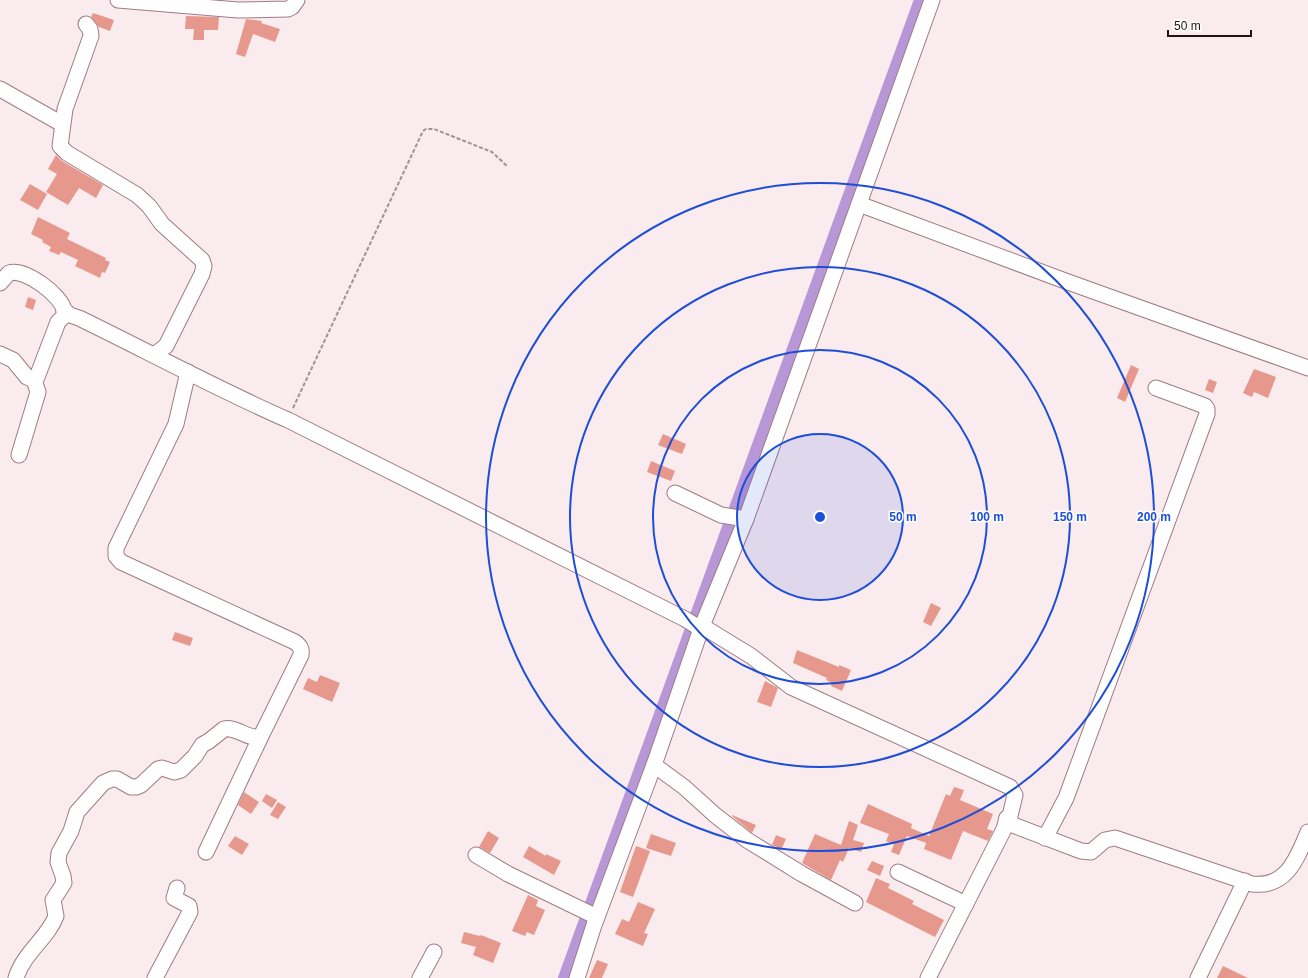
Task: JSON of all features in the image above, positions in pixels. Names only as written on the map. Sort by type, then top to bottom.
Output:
[{"type":"street","points":[[118,0],[238,10],[288,9],[292,7],[297,0]]},
{"type":"street","points":[[577,978],[590,914],[654,765],[702,628],[737,518],[859,204],[932,0]]},
{"type":"street","points":[[86,24],[90,29],[91,36],[69,95],[62,124],[60,146],[78,160],[137,195],[149,206],[162,224],[204,263],[202,274],[166,346],[154,355]]},
{"type":"street","points":[[0,89],[62,124]]},
{"type":"street","points":[[859,204],[1068,282],[1308,368]]},
{"type":"street","points":[[0,283],[9,273],[22,273],[48,290],[62,304],[64,316],[58,322],[37,377],[34,380]]},
{"type":"street","points":[[64,310],[70,315],[79,318],[249,403],[288,420],[685,619],[751,656],[792,687],[1010,786],[1015,795],[1010,816],[1007,818],[1004,829],[928,978]]},
{"type":"street","points":[[0,354],[13,360],[27,378],[34,380]]},
{"type":"street","points":[[188,372],[176,424],[116,548],[116,556],[121,562],[300,645],[302,650],[301,655],[206,852]]},
{"type":"street","points":[[19,455],[38,392],[34,380]]},
{"type":"street","points":[[1045,838],[1066,798],[1207,411],[1205,406],[1156,388]]},
{"type":"street","points":[[675,493],[737,518]]},
{"type":"street","points":[[16,978],[20,967],[31,949],[56,916],[53,900],[64,883],[58,858],[71,831],[77,812],[103,783],[112,779],[131,787],[141,785],[158,769],[162,768],[174,772],[181,770],[195,756],[202,744],[209,741],[224,729],[235,729],[254,737],[261,736]]},
{"type":"street","points":[[654,765],[684,786],[715,815],[747,840],[796,871],[856,903]]},
{"type":"street","points":[[1007,818],[1020,828],[1081,851],[1088,852],[1095,850],[1109,838],[1122,840],[1245,881],[1262,885],[1272,883],[1279,879],[1297,856],[1308,832]]},
{"type":"street","points":[[476,855],[508,874],[590,914]]},
{"type":"street","points":[[898,872],[966,904]]},
{"type":"street","points":[[1198,978],[1245,881]]},
{"type":"street","points":[[155,978],[190,912],[189,906],[174,898],[177,888]]},
{"type":"street","points":[[420,978],[434,952]]},
{"type":"path","points":[[288,420],[423,131],[426,129],[434,129],[492,152],[508,166]]},
{"type":"building","points":[[93,13],[114,20],[110,31],[99,27],[91,17]]},
{"type":"building","points":[[186,16],[219,17],[218,30],[204,30],[204,40],[193,40],[194,29],[185,29]]},
{"type":"building","points":[[246,19],[262,21],[261,23],[280,29],[275,42],[253,34],[245,57],[236,54]]},
{"type":"building","points":[[56,155],[62,161],[103,185],[96,198],[79,188],[68,205],[46,192],[57,174],[48,169]]},
{"type":"building","points":[[30,184],[47,194],[38,210],[20,200]]},
{"type":"building","points":[[38,217],[70,233],[67,239],[106,258],[105,260],[110,262],[105,273],[102,272],[100,278],[75,266],[78,260],[61,252],[59,255],[49,251],[51,247],[42,242],[43,240],[31,234]]},
{"type":"building","points":[[28,297],[36,300],[33,310],[25,307]]},
{"type":"building","points":[[1131,365],[1139,369],[1125,402],[1117,398]]},
{"type":"building","points":[[1254,369],[1276,377],[1268,398],[1254,392],[1252,397],[1243,393]]},
{"type":"building","points":[[1209,379],[1217,382],[1213,393],[1205,390]]},
{"type":"building","points":[[663,434],[686,444],[682,454],[658,445]]},
{"type":"building","points":[[651,461],[675,471],[671,481],[647,472]]},
{"type":"building","points":[[931,603],[941,608],[931,626],[923,622]]},
{"type":"building","points":[[175,632],[193,638],[190,646],[172,640]]},
{"type":"building","points":[[797,650],[839,667],[839,665],[851,670],[842,691],[831,686],[832,683],[826,680],[827,678],[793,663]]},
{"type":"building","points":[[320,675],[340,683],[332,702],[303,689],[308,678],[317,682]]},
{"type":"building","points":[[765,681],[778,688],[771,707],[757,702]]},
{"type":"building","points":[[954,787],[964,790],[960,800],[993,814],[987,829],[993,831],[988,841],[963,831],[951,860],[924,849],[926,843],[907,836],[899,855],[891,852],[894,844],[886,841],[889,834],[860,823],[868,804],[912,824],[911,828],[929,836],[946,794],[950,796]]},
{"type":"building","points":[[244,792],[259,802],[251,814],[238,805]]},
{"type":"building","points":[[266,794],[277,800],[272,808],[262,801]]},
{"type":"building","points":[[278,802],[286,807],[278,819],[270,815]]},
{"type":"building","points":[[732,816],[756,825],[752,833]]},
{"type":"building","points":[[849,821],[858,825],[853,840],[864,843],[861,852],[849,848],[843,862],[840,860],[831,880],[802,863],[815,834],[841,845]]},
{"type":"building","points":[[488,831],[499,838],[490,853],[479,847]]},
{"type":"building","points":[[651,834],[676,843],[671,856],[646,848]]},
{"type":"building","points":[[776,835],[786,839],[781,850],[772,845]]},
{"type":"building","points":[[235,836],[249,844],[242,855],[228,846]]},
{"type":"building","points":[[529,846],[546,856],[546,854],[561,861],[554,875],[523,857]]},
{"type":"building","points":[[636,846],[650,851],[633,897],[620,892]]},
{"type":"building","points":[[872,861],[884,866],[880,876],[867,870]]},
{"type":"building","points":[[876,878],[890,884],[888,888],[914,901],[912,904],[944,920],[935,937],[866,902]]},
{"type":"building","points":[[528,895],[538,900],[536,906],[545,910],[534,935],[527,932],[525,936],[512,931]]},
{"type":"building","points":[[638,902],[655,909],[644,933],[648,934],[643,946],[615,934],[622,919],[629,922]]},
{"type":"building","points":[[464,932],[481,935],[501,943],[493,963],[473,955],[476,947],[461,943]]},
{"type":"building","points":[[597,960],[608,964],[602,978],[589,978]]},
{"type":"building","points":[[1223,966],[1248,978],[1217,978]]},
{"type":"waterway","points":[[564,978],[920,0]]}]
